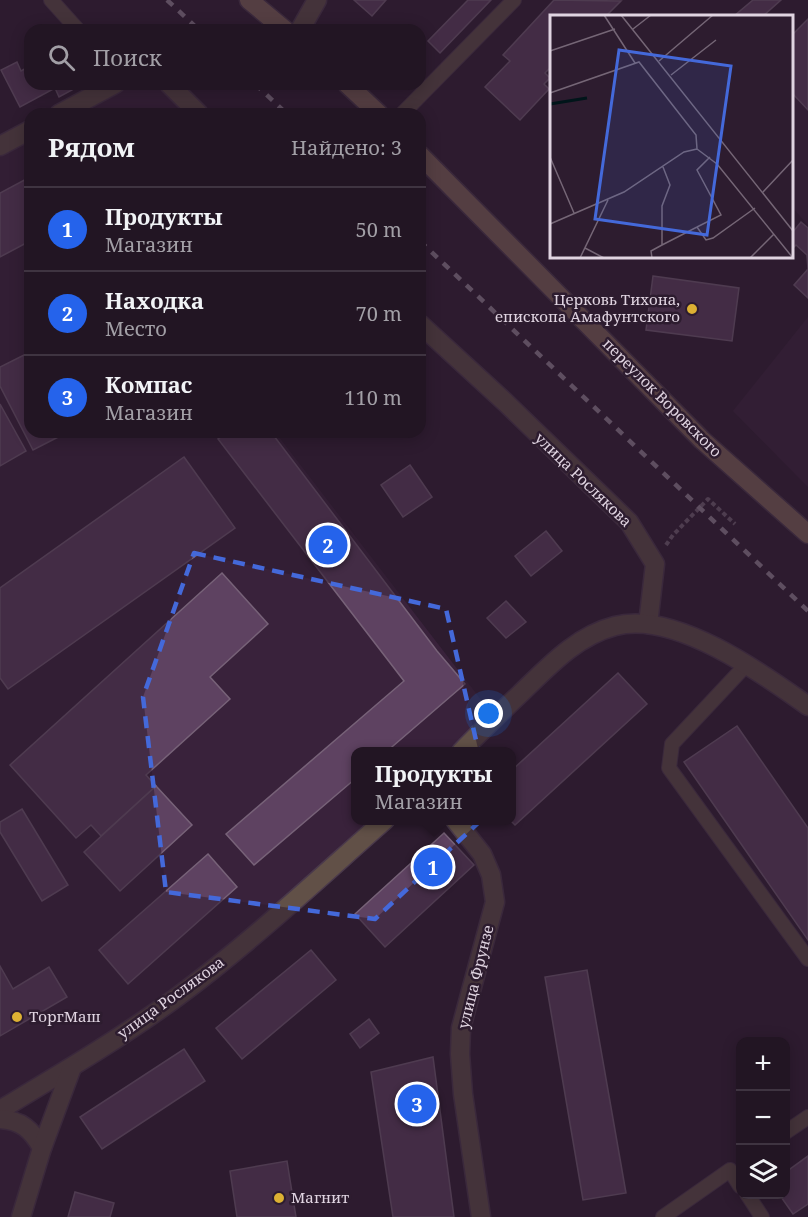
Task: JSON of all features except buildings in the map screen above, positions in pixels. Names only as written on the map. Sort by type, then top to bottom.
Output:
[{"type":"street","points":[[249,0],[278,24]]},
{"type":"street","points":[[303,24],[317,0]]},
{"type":"street","points":[[70,108],[104,90]]},
{"type":"street","points":[[175,90],[193,108]]},
{"type":"street","points":[[353,90],[373,108]]},
{"type":"street","points":[[0,146],[24,133]]},
{"type":"street","name":"переулок Воровского","points":[[426,161],[702,440],[808,534]]},
{"type":"street","name":"улица Рослякова","points":[[426,330],[629,522],[654,564]]},
{"type":"street","points":[[648,624],[654,564]]},
{"type":"street","points":[[466,747],[560,655],[585,639],[616,626],[648,624],[698,638],[747,664],[808,706]]},
{"type":"street","name":"улица Рослякова","points":[[0,1110],[72,1067],[176,998],[219,964],[379,825]]},
{"type":"street","name":"улица Фрунзе","points":[[459,825],[482,854],[491,874],[495,902],[461,1029],[463,1094],[481,1217]]},
{"type":"street","points":[[21,1217],[42,1148],[72,1067]]},
{"type":"street","points":[[0,1119],[12,1119],[26,1126],[42,1148]]},
{"type":"lane","points":[[51,0],[73,24]]},
{"type":"lane","points":[[426,90],[514,0]]},
{"type":"lane","points":[[408,108],[426,90]]},
{"type":"lane","points":[[747,664],[672,744],[669,768],[808,960]]},
{"type":"lane","points":[[790,1129],[808,1117]]},
{"type":"lane","points":[[663,1217],[735,1166]]},
{"type":"lane","points":[[750,1199],[762,1217]]},
{"type":"path","points":[[654,564],[673,535],[708,499],[735,524]]},
{"type":"highlighted area","points":[[194,553],[446,609],[492,810],[375,919],[166,892],[143,697]]},
{"type":"shaded area","points":[[808,19],[808,225],[793,208],[793,34]]},
{"type":"shaded area","points":[[104,90],[175,90],[193,108],[70,108]]},
{"type":"shaded area","points":[[24,133],[24,438],[280,438],[495,718],[465,747],[351,747],[351,825],[380,825],[245,943],[0,1110],[0,146]]},
{"type":"shaded area","points":[[808,317],[808,487],[733,411]]},
{"type":"shaded area","points":[[0,1119],[35,1136],[21,1217],[0,1217]]},
{"type":"railway","points":[[167,0],[193,24]]},
{"type":"railway","points":[[261,90],[281,108]]},
{"type":"railway","points":[[426,247],[808,611]]},
{"type":"place","name":"Церковь Тихона, епископа Амафунтского","points":[[692,309]]},
{"type":"place","name":"Находка","points":[[328,545]]},
{"type":"place","name":"Продукты","points":[[433,867]]},
{"type":"place","name":"ТоргМаш","points":[[17,1017]]},
{"type":"place","name":"Компас","points":[[417,1104]]},
{"type":"place","name":"Магнит","points":[[279,1198]]}]
